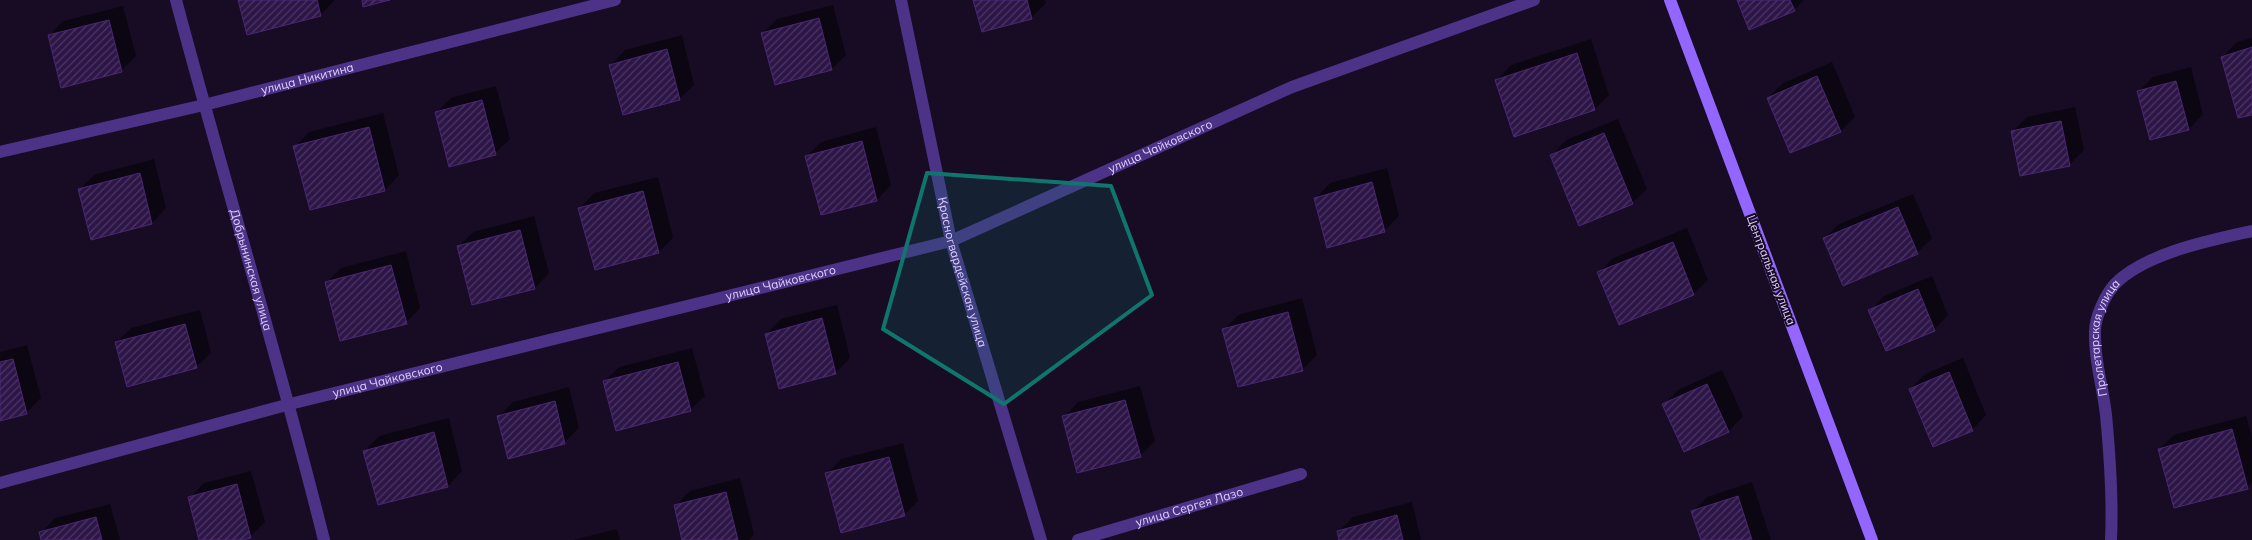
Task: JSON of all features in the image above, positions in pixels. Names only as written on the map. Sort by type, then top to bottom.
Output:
[{"type":"street","name":"Добрынинская улица","points":[[176,0],[204,105],[290,404],[324,540]]},
{"type":"street","name":"улица Никитина","points":[[0,152],[204,105],[615,0]]},
{"type":"street","name":"Красногвардейская улица","points":[[901,0],[951,241],[1041,540]]},
{"type":"street","name":"улица Чайковского","points":[[0,483],[290,404],[951,241],[1292,86],[1534,0]]},
{"type":"street","name":"Центральная улица","points":[[1670,0],[1872,540]]},
{"type":"street","name":"Пролетарская улица","points":[[2111,540],[2111,482],[2106,413],[2097,361],[2095,330],[2102,305],[2115,284],[2133,270],[2190,245],[2252,231]]},
{"type":"street","name":"улица Сергея Лазо","points":[[1078,540],[1302,474]]},
{"type":"highlighted area","points":[[927,173],[1111,186],[1152,295],[1004,404],[883,329]]},
{"type":"building","points":[[238,0],[317,0],[321,16],[247,35]]},
{"type":"building","points":[[362,0],[390,0],[363,7]]},
{"type":"building","points":[[973,0],[1027,0],[1032,19],[982,32]]},
{"type":"building","points":[[1737,0],[1790,0],[1795,11],[1749,30]]},
{"type":"building","points":[[819,18],[832,70],[775,85],[761,33]]},
{"type":"building","points":[[109,20],[122,72],[61,88],[48,35]]},
{"type":"building","points":[[2252,47],[2252,115],[2238,118],[2221,57]]},
{"type":"building","points":[[667,49],[680,100],[623,115],[609,65]]},
{"type":"building","points":[[1577,53],[1595,110],[1514,137],[1495,80]]},
{"type":"building","points":[[1817,76],[1841,132],[1790,153],[1767,98]]},
{"type":"building","points":[[2176,81],[2189,130],[2150,140],[2137,91]]},
{"type":"building","points":[[482,100],[496,155],[449,167],[435,112]]},
{"type":"building","points":[[2061,121],[2070,166],[2020,176],[2011,131]]},
{"type":"building","points":[[369,127],[385,191],[310,210],[293,146]]},
{"type":"building","points":[[1604,133],[1633,204],[1579,226],[1550,155]]},
{"type":"building","points":[[862,141],[877,201],[821,215],[805,156]]},
{"type":"building","points":[[140,173],[152,224],[91,240],[78,189]]},
{"type":"building","points":[[1372,182],[1385,232],[1327,248],[1314,198]]},
{"type":"building","points":[[643,191],[659,253],[595,270],[578,208]]},
{"type":"building","points":[[1898,207],[1918,254],[1843,286],[1823,238]]},
{"type":"building","points":[[520,230],[535,289],[472,305],[457,246]]},
{"type":"building","points":[[1673,242],[1694,295],[1619,325],[1597,272]]},
{"type":"building","points":[[391,265],[407,324],[340,341],[325,282]]},
{"type":"building","points":[[1918,289],[1935,331],[1886,351],[1868,310]]},
{"type":"building","points":[[1288,312],[1303,371],[1238,387],[1222,329]]},
{"type":"building","points":[[822,318],[836,374],[779,389],[765,334]]},
{"type":"building","points":[[185,324],[197,368],[127,387],[115,342]]},
{"type":"building","points":[[13,359],[27,414],[0,421],[0,362]]},
{"type":"building","points":[[678,362],[691,411],[616,431],[603,381]]},
{"type":"building","points":[[1949,372],[1973,431],[1933,447],[1909,389]]},
{"type":"building","points":[[1707,384],[1729,432],[1684,452],[1662,404]]},
{"type":"building","points":[[1125,400],[1141,457],[1077,473],[1062,416]]},
{"type":"building","points":[[555,401],[565,444],[508,459],[497,416]]},
{"type":"building","points":[[2232,429],[2248,489],[2174,508],[2158,449]]},
{"type":"building","points":[[434,432],[448,487],[378,505],[363,451]]},
{"type":"building","points":[[889,457],[905,516],[841,533],[825,473]]},
{"type":"building","points":[[237,484],[251,538],[242,540],[199,540],[188,497]]},
{"type":"building","points":[[726,492],[738,540],[682,540],[674,505]]},
{"type":"building","points":[[1738,496],[1752,540],[1701,540],[1691,511]]},
{"type":"building","points":[[1397,515],[1403,540],[1339,540],[1337,531]]},
{"type":"building","points":[[96,517],[102,540],[41,540],[39,532]]}]
